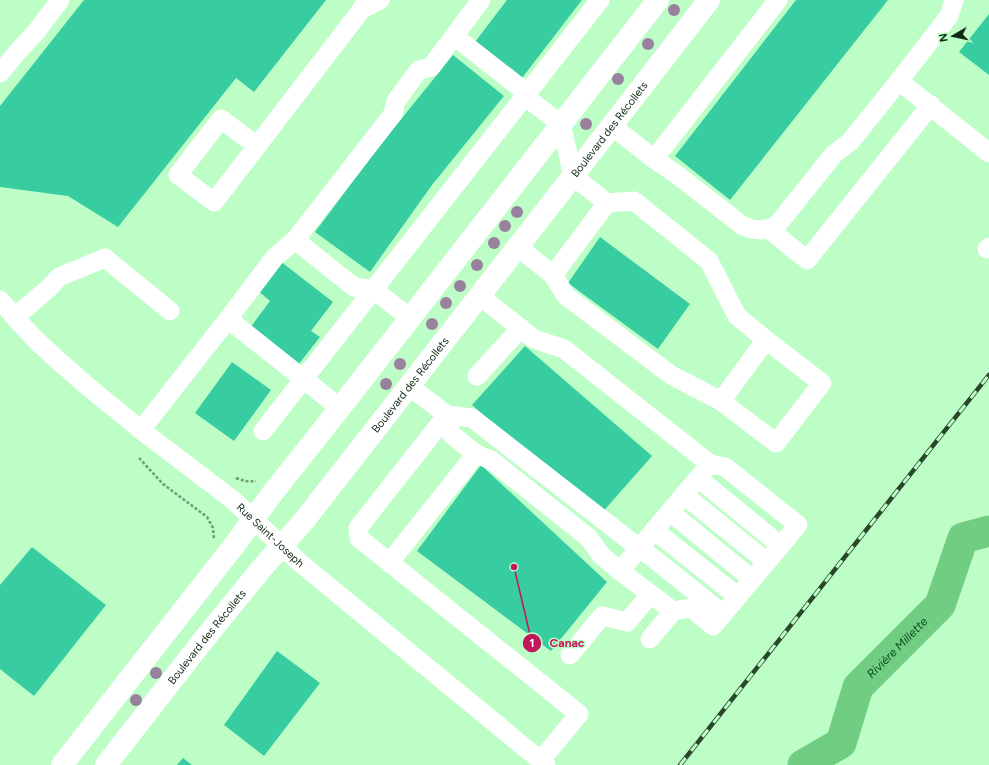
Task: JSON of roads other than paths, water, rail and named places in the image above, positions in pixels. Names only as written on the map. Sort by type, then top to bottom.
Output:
[{"type":"main road","points":[[62,765],[658,0]]},
{"type":"main road","name":"Boulevard des Récollets","points":[[106,765],[201,643],[262,568],[303,522],[709,0]]},
{"type":"street","points":[[0,74],[18,50],[36,32],[60,0]]},
{"type":"street","points":[[256,146],[364,5],[380,0]]},
{"type":"street","points":[[141,430],[275,257],[295,240],[393,114],[396,101],[419,70],[430,67],[481,0]]},
{"type":"street","points":[[264,431],[600,0]]},
{"type":"street","points":[[654,159],[778,0]]},
{"type":"street","points":[[612,126],[743,226],[754,230],[769,229],[778,224],[834,154],[850,142],[949,16],[954,0]]},
{"type":"street","points":[[454,36],[527,93],[532,102],[561,124],[573,176],[608,204],[634,202],[709,261],[737,316],[822,383],[776,443],[720,401],[671,375],[566,296],[553,275],[518,247]]},
{"type":"street","points":[[899,81],[989,153]]},
{"type":"street","points":[[769,229],[807,260],[930,105]]},
{"type":"street","points":[[553,275],[608,204]]},
{"type":"street","points":[[295,240],[354,287],[374,290],[410,318]]},
{"type":"street","points":[[15,317],[50,287],[59,277],[105,258],[170,311]]},
{"type":"street","points":[[480,296],[534,339],[564,349],[710,464],[725,467],[798,525],[780,544],[767,562],[713,626],[691,608],[674,611],[650,638]]},
{"type":"street","name":"Rue Saint-Joseph","points":[[0,300],[35,339],[95,392],[141,430],[233,500],[305,567],[543,763]]},
{"type":"street","points":[[228,319],[340,408]]},
{"type":"street","points":[[477,376],[521,328]]},
{"type":"street","points":[[720,401],[766,340]]},
{"type":"street","points":[[409,386],[447,415],[472,418],[639,548],[654,558],[723,614]]},
{"type":"street","points":[[447,415],[451,434],[476,454],[491,460],[527,488],[589,538],[600,555],[674,611]]},
{"type":"street","points":[[447,415],[358,528],[359,538],[580,714],[543,763]]},
{"type":"street","points":[[389,562],[476,454]]},
{"type":"street","points":[[620,571],[710,464]]},
{"type":"street","points":[[527,488],[540,471]]},
{"type":"street","points":[[698,478],[780,544]]},
{"type":"street","points":[[684,495],[767,562]]},
{"type":"street","points":[[670,512],[752,579]]},
{"type":"street","points":[[654,530],[738,596]]},
{"type":"street","points":[[570,655],[602,616],[627,622],[651,594]]},
{"type":"waterway","name":"Rivière Millette","points":[[803,765],[841,743],[858,687],[940,605],[963,538],[989,531]]},
{"type":"railway","points":[[680,765],[989,375]]},
{"type":"place","name":"Canac","points":[[514,567]]}]
